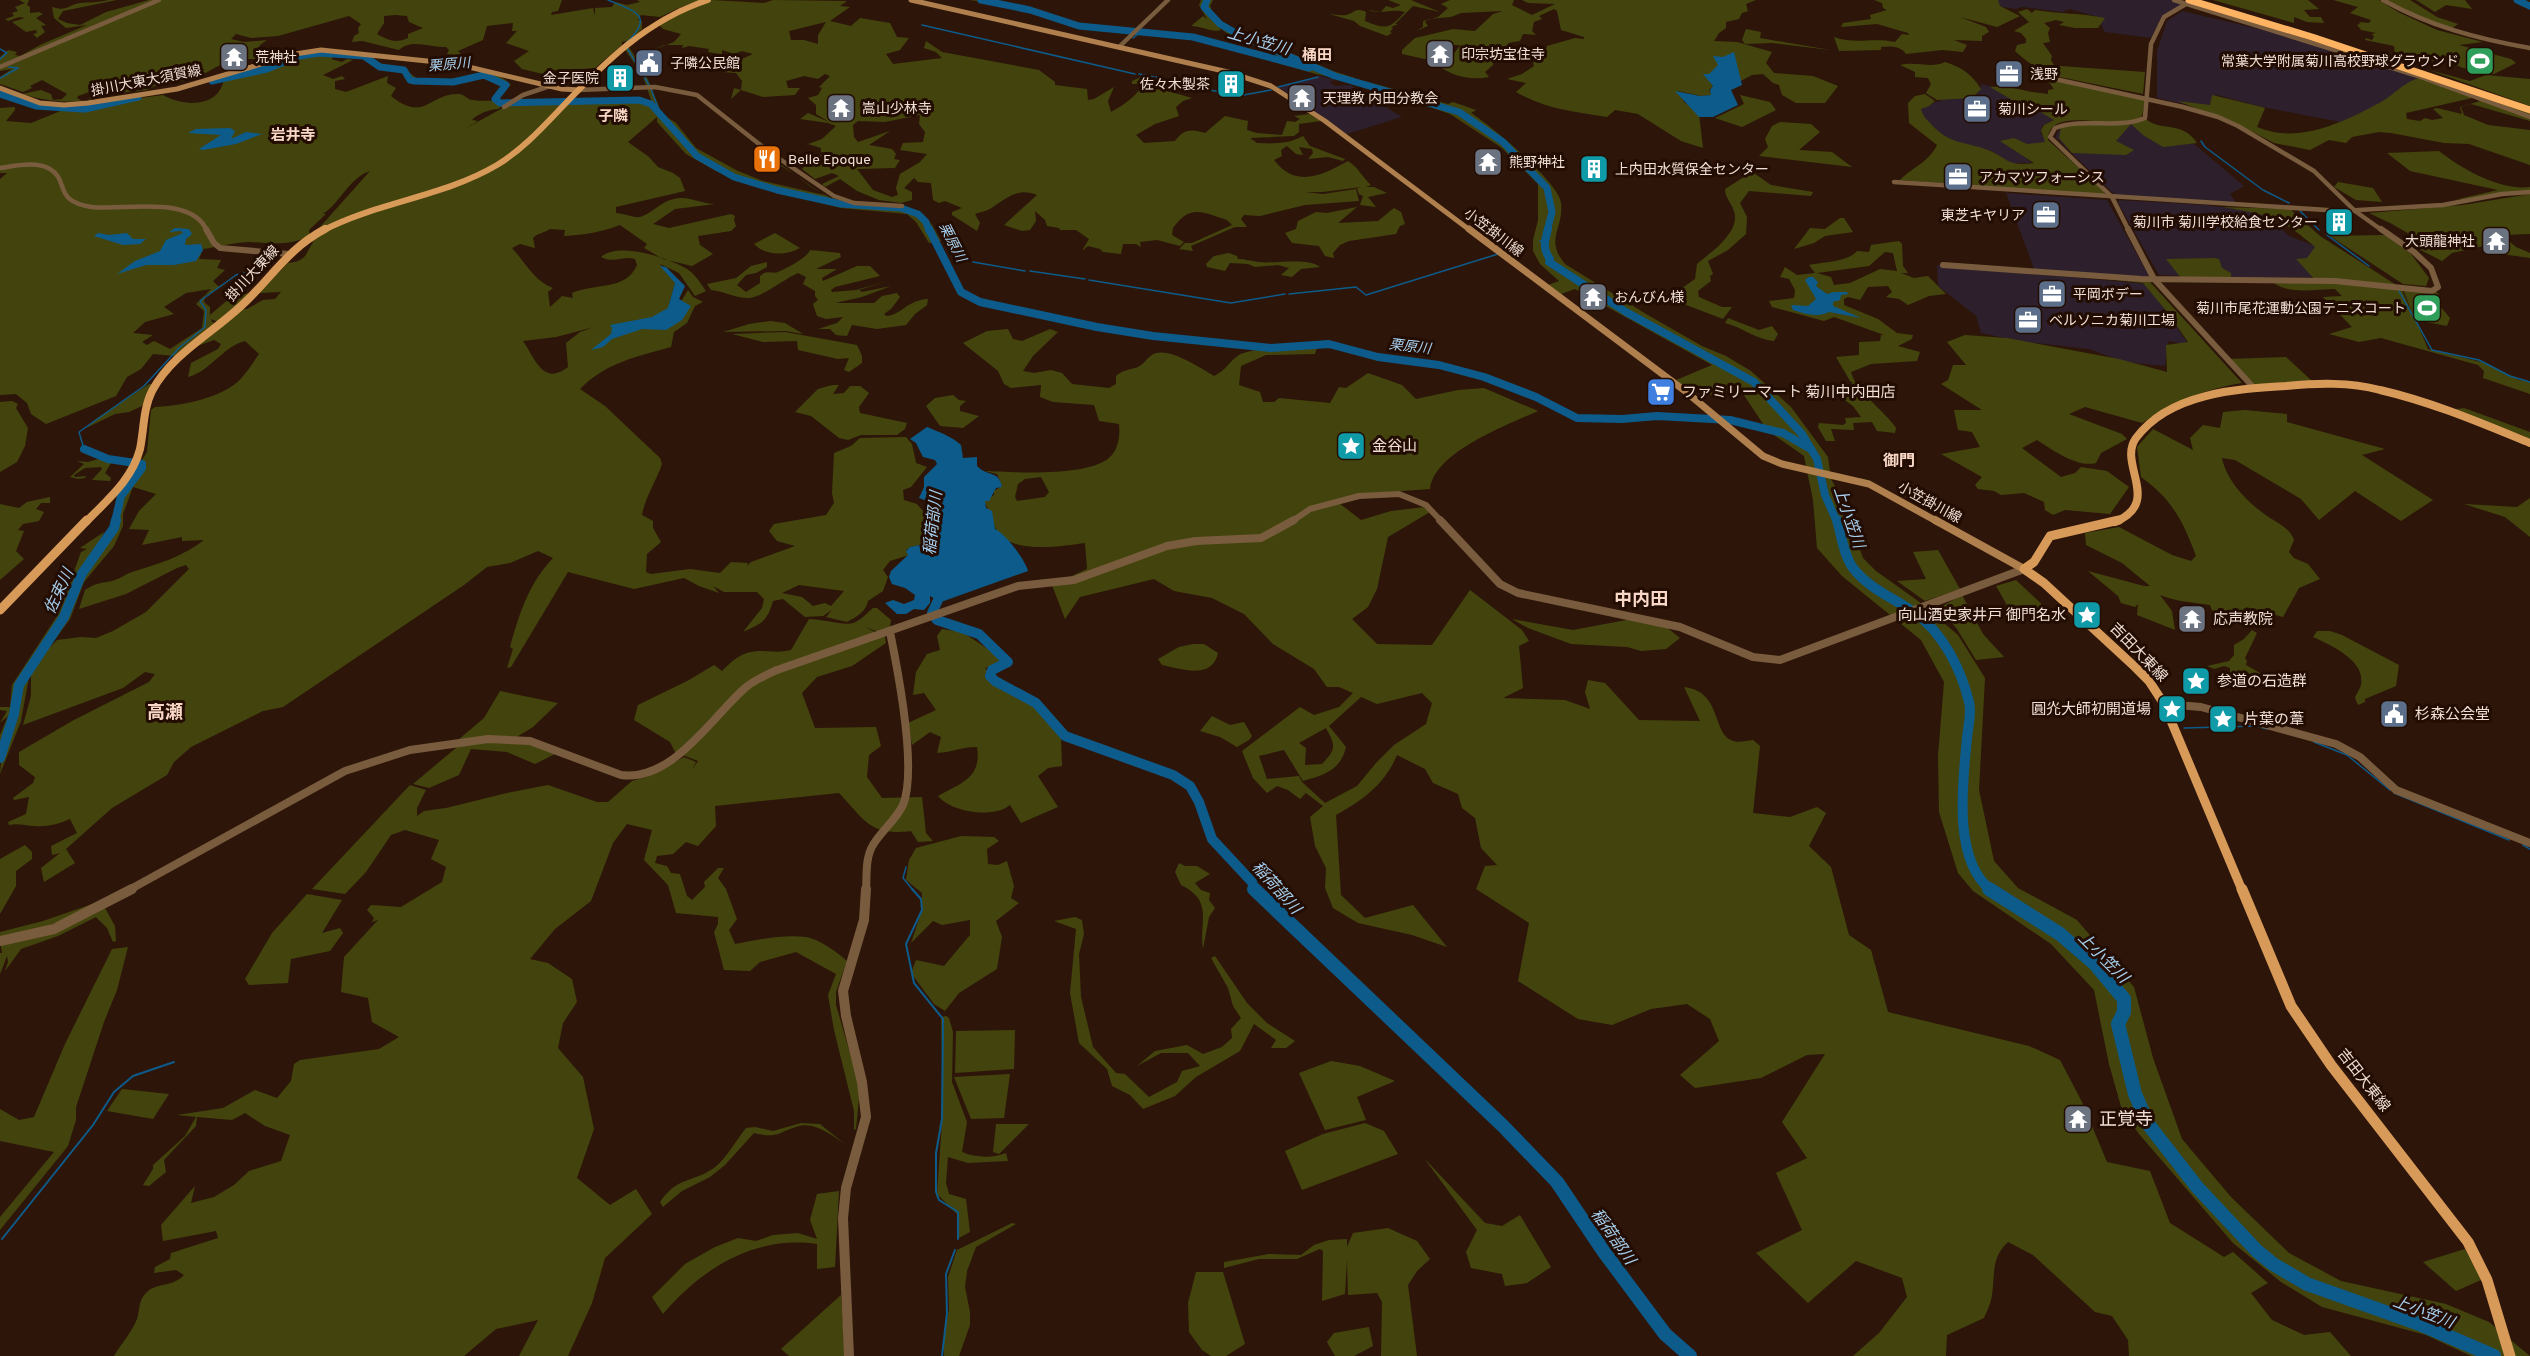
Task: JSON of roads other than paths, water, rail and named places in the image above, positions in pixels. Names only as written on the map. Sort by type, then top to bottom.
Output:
[{"type":"highway","points":[[2197,0],[2314,35],[2530,109]]},
{"type":"highway","points":[[2187,2],[2312,37],[2530,109]]},
{"type":"main road","name":"掛川大東線","points":[[0,610],[124,482],[135,463],[145,411],[158,382],[182,354],[237,310],[289,254],[313,236],[346,219],[486,171],[516,152],[609,59],[678,9],[708,0]]},
{"type":"main road","name":"小笠掛川線","points":[[911,0],[1245,76],[1285,94],[1419,191],[1716,416],[1763,456],[1782,464],[1834,475],[1879,489],[2024,569]]},
{"type":"main road","name":"掛川大東大須賀線","points":[[0,88],[40,103],[64,105],[88,103],[177,89],[295,54],[321,50],[460,65],[550,86],[579,90]]},
{"type":"main road","points":[[2024,569],[2034,562],[2050,536],[2106,524],[2122,519],[2129,513],[2139,495],[2132,444],[2145,429],[2166,414],[2200,398],[2224,391],[2253,387],[2356,385],[2426,404],[2530,443]]},
{"type":"main road","name":"吉田大東線","points":[[2024,569],[2044,583],[2135,667],[2149,681],[2164,704],[2291,1006],[2319,1049],[2468,1242],[2487,1280],[2510,1356]]},
{"type":"street","points":[[0,67],[159,0]]},
{"type":"street","points":[[1119,47],[1168,0]]},
{"type":"street","points":[[2174,0],[2187,2],[2409,73],[2530,117]]},
{"type":"street","points":[[2383,0],[2418,20],[2450,32],[2530,48]]},
{"type":"street","points":[[2187,2],[2164,17],[2151,44],[2146,116],[2138,122],[2077,122],[2060,125],[2050,133],[2052,141],[2112,197],[2154,279],[2253,387]]},
{"type":"street","points":[[1943,265],[2154,279],[2313,280],[2437,290],[2431,268],[2414,252],[2355,211],[2314,171],[2238,126],[2204,113],[2041,76]]},
{"type":"street","points":[[506,105],[523,95],[550,86]]},
{"type":"street","points":[[579,90],[653,88],[677,89],[697,94],[768,151],[834,196],[854,202],[902,206]]},
{"type":"street","points":[[0,168],[32,166],[46,168],[57,175],[66,197],[81,205],[167,207],[196,213],[206,223],[212,241],[220,248],[289,254]]},
{"type":"street","points":[[1894,182],[2355,211],[2442,205],[2502,194],[2530,192]]},
{"type":"street","points":[[0,941],[54,929],[75,920],[345,771],[379,756],[453,744],[514,738],[530,741],[628,776],[648,773],[662,766],[707,728],[754,681],[777,670],[1018,586],[1074,580],[1167,546],[1196,541],[1261,538],[1282,528],[1303,513],[1321,505],[1353,497],[1399,494],[1426,505],[1500,584],[1526,596],[1680,627],[1753,657],[1780,660],[1925,604],[2019,573],[2024,569]]},
{"type":"street","points":[[849,1356],[843,1218],[846,1188],[866,1118],[862,1082],[846,1016],[843,991],[865,913],[868,856],[873,845],[895,818],[903,804],[909,779],[899,676],[890,632]]},
{"type":"street","points":[[2164,704],[2201,707],[2336,744],[2360,757],[2387,782],[2406,794],[2530,843]]},
{"type":"water","points":[[1734,52],[1742,85],[1731,90],[1738,105],[1713,117],[1699,117],[1675,91],[1700,96],[1711,95],[1710,90],[1713,86],[1703,74],[1709,74],[1718,65],[1713,56],[1723,57]]},
{"type":"water","points":[[230,128],[235,131],[231,139],[246,132],[262,134],[236,144],[203,150],[199,149],[221,135],[188,133],[196,129]]},
{"type":"water","points":[[175,228],[189,229],[192,234],[186,239],[185,245],[201,244],[203,250],[196,261],[174,265],[146,265],[117,274],[135,261],[160,251],[166,240],[183,233],[181,231],[169,232]]},
{"type":"water","points":[[98,233],[109,235],[127,233],[133,239],[146,239],[140,244],[123,245],[94,236]]},
{"type":"water","points":[[660,266],[666,267],[685,286],[679,299],[691,306],[682,320],[666,330],[642,329],[612,339],[603,347],[591,350],[611,334],[610,325],[652,317],[668,308],[675,283]]},
{"type":"water","points":[[1813,277],[1818,282],[1816,286],[1827,294],[1847,292],[1848,294],[1841,295],[1840,300],[1833,302],[1833,306],[1861,318],[1829,312],[1811,315],[1793,310],[1791,305],[1808,306],[1816,299],[1805,280]]},
{"type":"water","points":[[927,427],[957,442],[961,445],[963,458],[977,457],[977,466],[998,478],[1002,487],[996,488],[989,501],[985,501],[986,508],[992,511],[995,529],[1014,548],[1028,571],[941,602],[930,596],[930,603],[924,610],[914,609],[906,614],[897,614],[885,603],[893,600],[904,604],[914,600],[915,595],[905,588],[892,584],[889,577],[891,571],[908,555],[906,551],[910,547],[925,544],[931,535],[921,530],[930,516],[927,501],[919,498],[924,487],[924,477],[937,464],[935,460],[923,457],[916,443],[910,439]]},
{"type":"waterway","points":[[608,0],[639,16],[639,27],[625,44]]},
{"type":"waterway","name":"上小笠川","points":[[981,0],[1030,10],[1079,26],[1193,37],[1309,68]]},
{"type":"waterway","name":"上小笠川","points":[[1207,0],[1204,7],[1220,24],[1241,36],[1335,76],[1459,112],[1503,142],[1547,188],[1552,212],[1547,231]]},
{"type":"waterway","points":[[2517,0],[2530,6]]},
{"type":"waterway","points":[[922,25],[1135,74]]},
{"type":"waterway","points":[[1133,38],[1137,35]]},
{"type":"waterway","points":[[627,48],[649,85]]},
{"type":"waterway","points":[[0,49],[7,53],[0,59]]},
{"type":"waterway","name":"栗原川","points":[[212,81],[267,69],[299,56],[319,53],[364,56],[380,67],[404,70],[410,80],[415,81],[453,82],[484,75],[506,85],[495,99],[500,103],[639,100],[651,104],[697,156],[734,177],[777,190],[841,204],[901,208],[918,214],[926,222],[929,231]]},
{"type":"waterway","points":[[0,78],[18,68],[9,67]]},
{"type":"waterway","points":[[1139,74],[1154,77]]},
{"type":"waterway","name":"上小笠川","points":[[1325,75],[1335,76]]},
{"type":"waterway","points":[[1156,77],[1199,87]]},
{"type":"waterway","points":[[1278,87],[1318,77]]},
{"type":"waterway","points":[[1201,88],[1238,96],[1271,90]]},
{"type":"waterway","points":[[651,89],[660,113]]},
{"type":"waterway","name":"栗原川","points":[[0,94],[36,106],[83,109]]},
{"type":"waterway","name":"栗原川","points":[[85,109],[138,97]]},
{"type":"waterway","points":[[2201,141],[2205,147],[2263,190],[2289,203]]},
{"type":"waterway","points":[[2300,211],[2319,230]]},
{"type":"waterway","name":"栗原川","points":[[929,229],[961,292],[980,302],[1097,327],[1153,336],[1271,348],[1329,344],[1378,357],[1439,365],[1484,377],[1536,397],[1577,418],[1622,419],[1657,416],[1730,420],[1783,433],[1809,448]]},
{"type":"waterway","name":"上小笠川","points":[[1548,229],[1545,244],[1549,262],[1626,312],[1754,382],[1802,434],[1817,459],[1825,495],[1837,522]]},
{"type":"waterway","points":[[2327,235],[2369,266]]},
{"type":"waterway","name":"上小笠川","points":[[1540,241],[1545,240]]},
{"type":"waterway","points":[[1289,294],[1356,287],[1366,295],[1498,254]]},
{"type":"waterway","points":[[973,262],[1025,271]]},
{"type":"waterway","points":[[84,449],[79,432],[144,386],[180,347],[205,327],[206,310],[200,301],[236,275],[268,267]]},
{"type":"waterway","points":[[1030,271],[1085,279]]},
{"type":"waterway","points":[[1089,280],[1231,303],[1285,294]]},
{"type":"waterway","points":[[2399,291],[2432,350],[2479,360],[2510,376],[2530,382]]},
{"type":"waterway","name":"佐束川","points":[[84,449],[108,459],[142,464],[142,468],[121,496],[115,522]]},
{"type":"waterway","name":"佐束川","points":[[0,758],[14,714],[19,685],[64,617],[81,575],[114,528],[116,520]]},
{"type":"waterway","name":"上小笠川","points":[[1837,520],[1845,551],[1853,568],[1874,588],[1925,621],[1950,653],[1961,677],[1970,710],[1963,797],[1965,840],[1970,860],[1979,877],[1991,890]]},
{"type":"waterway","name":"稲荷部川","points":[[940,586],[938,600],[932,613],[937,620],[979,634],[1008,662],[992,670],[990,676],[995,681],[1036,703],[1065,736],[1173,775],[1190,786],[1199,802],[1212,839],[1252,882],[1255,890]]},
{"type":"waterway","points":[[2184,728],[2256,726],[2267,729]]},
{"type":"waterway","points":[[2314,742],[2347,755],[2390,790]]},
{"type":"waterway","points":[[2394,793],[2509,840]]},
{"type":"waterway","points":[[2523,845],[2530,849]]},
{"type":"waterway","points":[[906,867],[903,878],[913,890]]},
{"type":"waterway","points":[[912,889],[921,899],[922,910],[906,944],[914,983],[943,1019],[942,1119],[936,1153],[936,1192],[939,1200],[958,1212],[958,1239]]},
{"type":"waterway","name":"上小笠川","points":[[1989,889],[2060,934],[2095,964],[2124,999],[2124,1012],[2118,1024],[2135,1094],[2148,1124],[2197,1187],[2257,1251],[2273,1264],[2307,1284],[2422,1325],[2494,1356]]},
{"type":"waterway","name":"稲荷部川","points":[[1255,890],[1503,1126],[1557,1182],[1604,1252],[1665,1334],[1690,1356]]},
{"type":"waterway","points":[[2,1239],[93,1125],[114,1092],[133,1076],[174,1062]]},
{"type":"waterway","points":[[942,1356],[947,1313],[946,1274],[955,1250]]},
{"type":"place","name":"印宗坊宝住寺","points":[[1440,54]]},
{"type":"place","name":"荒神社","points":[[234,57]]},
{"type":"place","name":"常葉大学附属菊川高校野球グラウンド","points":[[2480,61]]},
{"type":"place","name":"子隣公民館","points":[[649,63]]},
{"type":"place","name":"浅野","points":[[2009,74]]},
{"type":"place","name":"金子医院","points":[[620,78]]},
{"type":"place","name":"佐々木製茶","points":[[1231,84]]},
{"type":"place","name":"天理教 内田分教会","points":[[1302,98]]},
{"type":"place","name":"嵩山少林寺","points":[[841,108]]},
{"type":"place","name":"菊川シール","points":[[1977,109]]},
{"type":"place","name":"Belle Epoque","points":[[767,159]]},
{"type":"place","name":"熊野神社","points":[[1488,162]]},
{"type":"place","name":"上内田水質保全センター","points":[[1594,169]]},
{"type":"place","name":"アカマツフォーシス","points":[[1958,177]]},
{"type":"place","name":"東芝キヤリア","points":[[2046,215]]},
{"type":"place","name":"菊川市 菊川学校給食センター","points":[[2339,222]]},
{"type":"place","name":"大頭龍神社","points":[[2496,241]]},
{"type":"place","name":"平岡ボデー","points":[[2052,294]]},
{"type":"place","name":"おんびん様","points":[[1593,297]]},
{"type":"place","name":"菊川市尾花運動公園テニスコート","points":[[2427,308]]},
{"type":"place","name":"ベルソニカ菊川工場","points":[[2028,320]]},
{"type":"place","name":"ファミリーマート 菊川中内田店","points":[[1661,392]]},
{"type":"place","name":"金谷山","points":[[1351,446]]},
{"type":"place","name":"向山酒史家井戸 御門名水","points":[[2087,615]]},
{"type":"place","name":"応声教院","points":[[2192,619]]},
{"type":"place","name":"参道の石造群","points":[[2196,681]]},
{"type":"place","name":"圓灮大師初開道場","points":[[2172,709]]},
{"type":"place","name":"杉森公会堂","points":[[2394,714]]},
{"type":"place","name":"片葉の葦","points":[[2223,719]]},
{"type":"place","name":"正覚寺","points":[[2078,1119]]},
{"type":"district","name":"桶田","points":[[1317,55]]},
{"type":"district","name":"子隣","points":[[613,116]]},
{"type":"district","name":"岩井寺","points":[[293,135]]},
{"type":"district","name":"御門","points":[[1899,460]]},
{"type":"district","name":"中内田","points":[[1641,599]]},
{"type":"district","name":"高瀬","points":[[165,712]]}]
